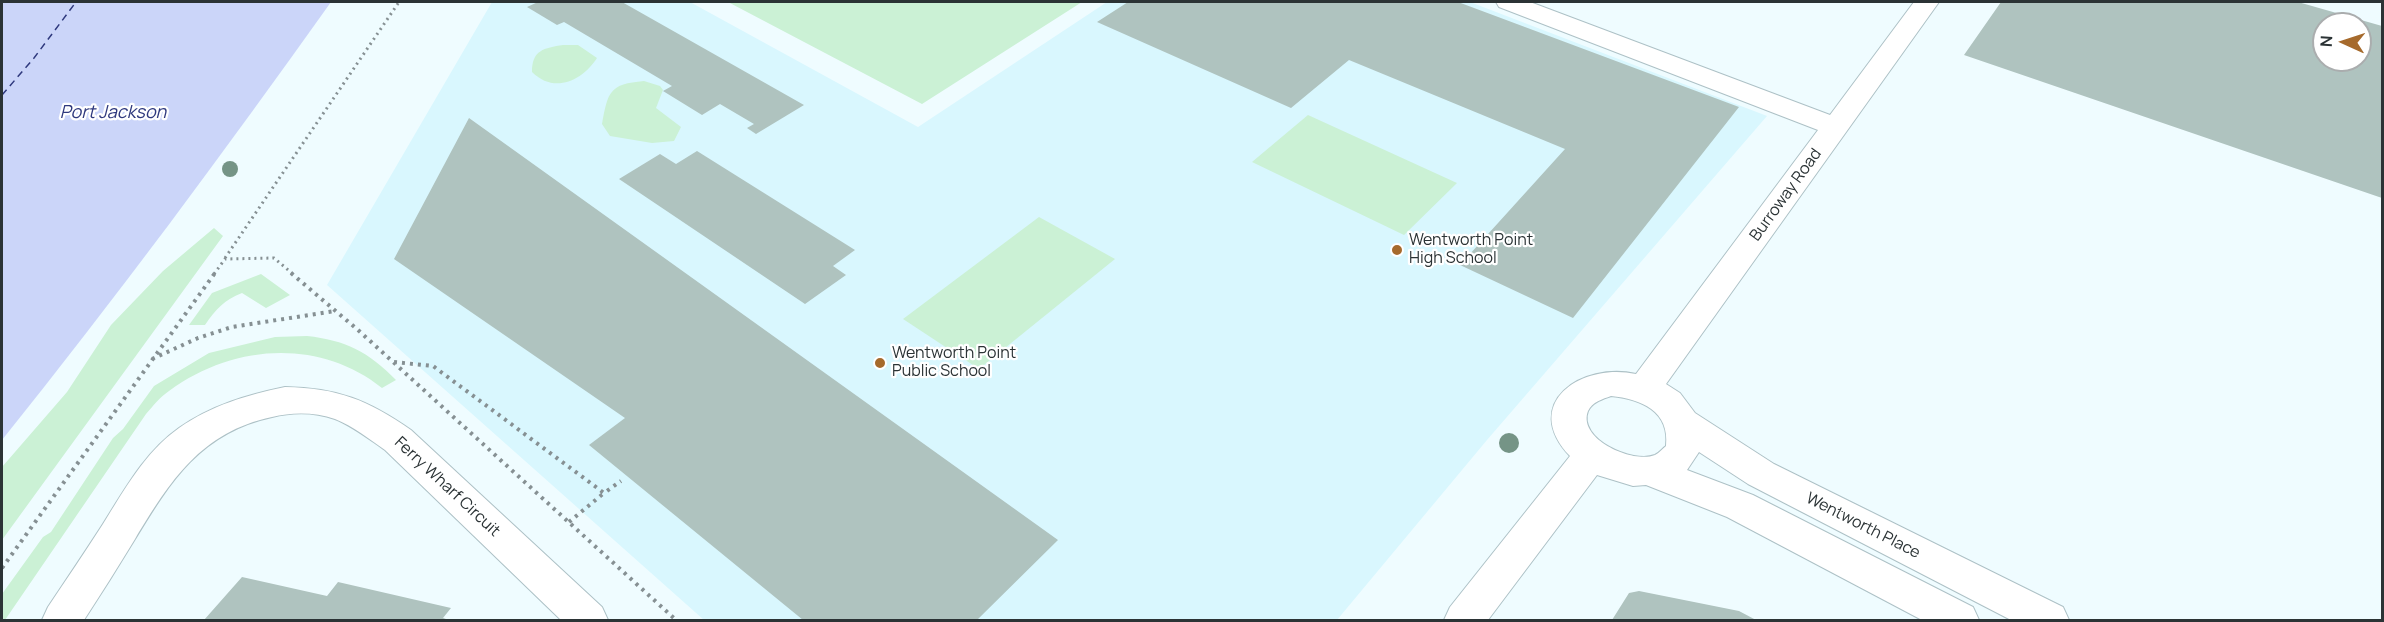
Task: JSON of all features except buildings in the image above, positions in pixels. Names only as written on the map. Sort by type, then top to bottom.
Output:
[{"type":"street","points":[[1508,2],[1836,126]]},
{"type":"street","name":"Burroway Road","points":[[1644,389],[1927,2]]},
{"type":"street","points":[[1609,383],[1626,384],[1644,389],[1668,403],[1683,423],[1685,445],[1681,454],[1668,465],[1649,471],[1630,471],[1610,466],[1578,443],[1570,430],[1568,416],[1572,403],[1587,390],[1609,383]]},
{"type":"street","name":"Ferry Wharf Circuit","points":[[62,621],[140,498],[175,452],[196,435],[241,411],[283,399],[301,398],[319,400],[350,410],[399,440],[588,621]]},
{"type":"street","name":"Wentworth Place","points":[[1683,423],[1761,474],[2049,621]]},
{"type":"street","points":[[1464,621],[1592,455]]},
{"type":"street","points":[[1649,471],[1740,506],[1959,621]]},
{"type":"path","points":[[2,568],[225,259],[399,2]]},
{"type":"path","points":[[225,259],[274,258],[358,330],[676,621]]},
{"type":"path","points":[[152,359],[198,338],[232,327],[336,311]]},
{"type":"path","points":[[393,362],[433,366],[604,493]]},
{"type":"path","points":[[568,522],[621,481]]},
{"type":"shaded area","name":"Wentworth Point Public School","points":[[492,2],[690,2],[918,127],[1107,2],[1470,2],[1767,116],[1487,440],[1337,620],[704,620],[327,285]]},
{"type":"green space","points":[[728,2],[1082,2],[922,104]]},
{"type":"green space","points":[[563,45],[578,45],[597,58],[584,73],[567,82],[549,82],[540,79],[532,72],[534,59],[540,51]]},
{"type":"green space","points":[[644,81],[660,86],[663,90],[656,108],[681,127],[674,141],[652,143],[610,136],[602,124],[606,104],[612,92],[624,84]]},
{"type":"green space","points":[[1308,115],[1457,183],[1404,235],[1252,162]]},
{"type":"green space","points":[[1039,217],[1115,259],[979,369],[903,319]]},
{"type":"green space","points":[[214,228],[223,236],[2,540],[2,467],[67,392],[111,325],[163,271]]},
{"type":"green space","points":[[261,274],[290,295],[266,308],[242,293],[221,306],[205,325],[189,325],[212,293]]},
{"type":"green space","points":[[307,336],[345,344],[356,349],[376,362],[396,380],[382,388],[357,372],[331,361],[304,355],[276,353],[248,356],[194,375],[166,393],[146,414],[5,620],[2,620],[2,594],[43,537],[51,532],[113,438],[123,429],[154,386],[209,353],[275,337]]},
{"type":"water","name":"Port Jackson","points":[[2,2],[331,2],[170,224],[2,440]]},
{"type":"ferry route","points":[[2,95],[34,58],[76,2]]},
{"type":"place","name":"Wentworth Point High School","points":[[1397,250]]},
{"type":"place","name":"Wentworth Point Public School","points":[[880,363]]}]
